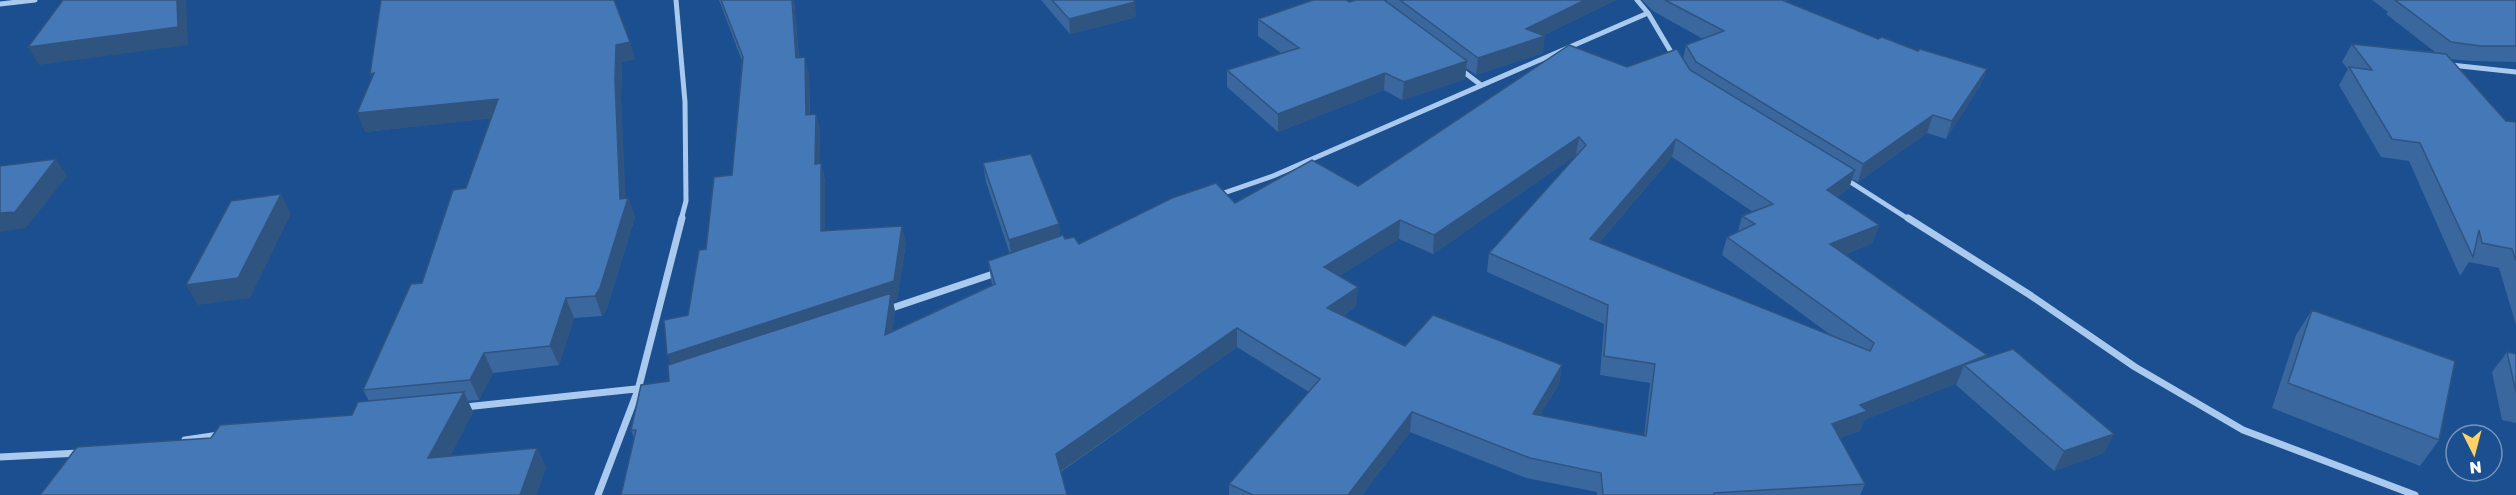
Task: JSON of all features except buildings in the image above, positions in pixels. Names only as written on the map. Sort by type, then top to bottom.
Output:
[{"type":"street","points":[[0,4],[35,0]]},
{"type":"street","points":[[598,495],[638,390],[686,201],[685,102],[676,0]]},
{"type":"street","points":[[1637,0],[1677,63]]},
{"type":"street","points":[[1206,200],[1273,176],[1648,14]]},
{"type":"street","points":[[1453,63],[1481,85]]},
{"type":"street","points":[[2440,63],[2516,72]]},
{"type":"street","points":[[1837,174],[2030,295],[2135,367],[2243,430],[2415,495]]},
{"type":"street","points":[[883,311],[1004,270]]},
{"type":"street","points":[[453,408],[638,390],[649,387]]},
{"type":"street","points":[[172,442],[231,434]]},
{"type":"street","points":[[0,457],[90,453],[82,461]]}]
